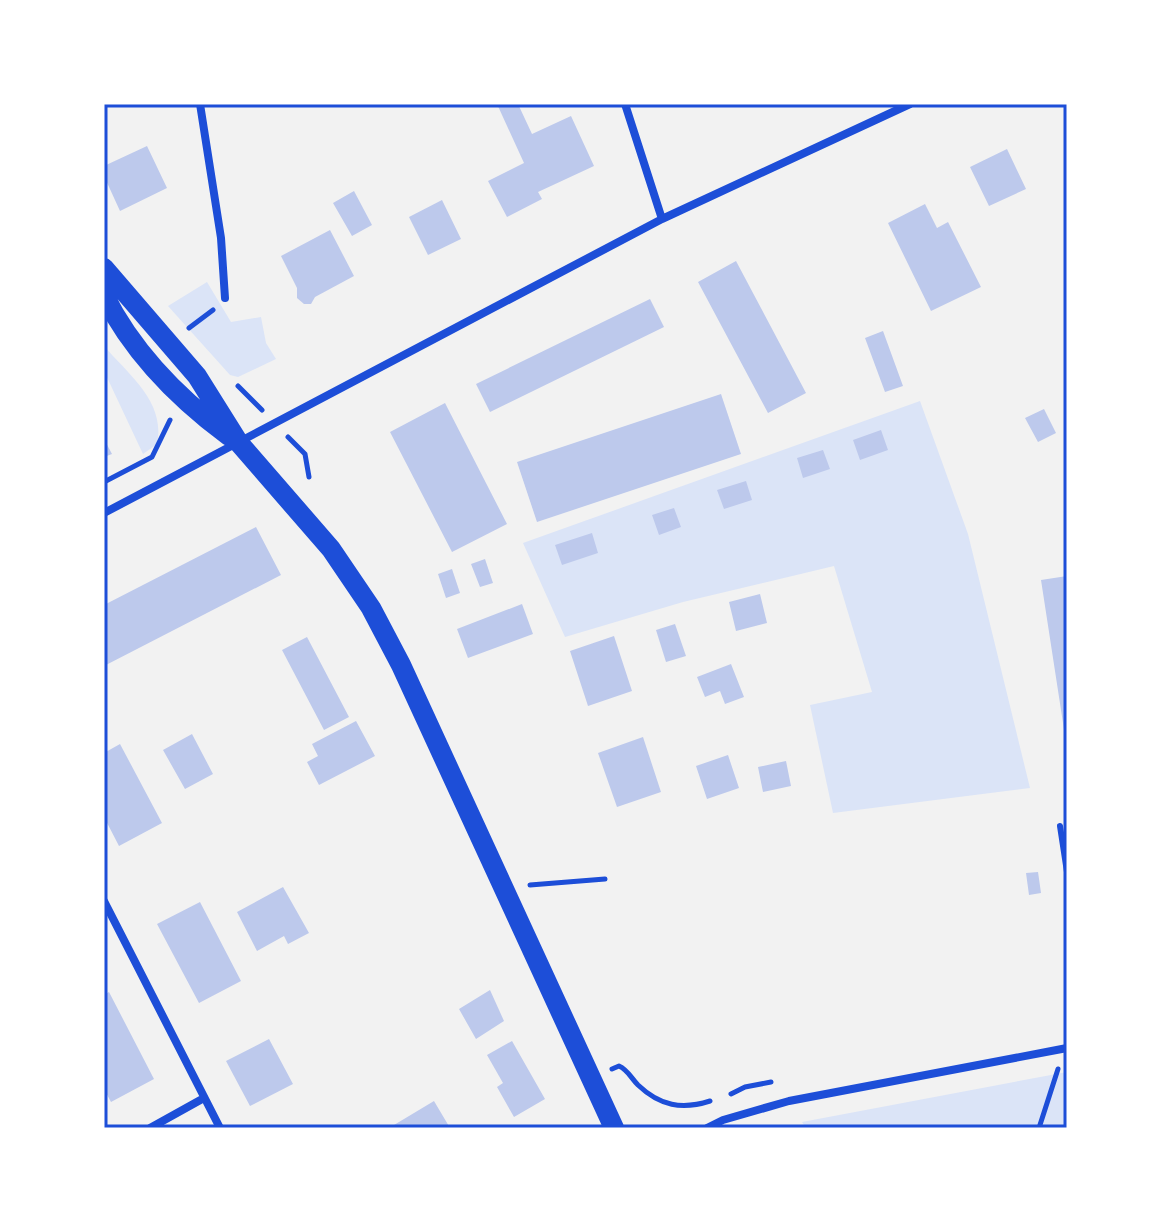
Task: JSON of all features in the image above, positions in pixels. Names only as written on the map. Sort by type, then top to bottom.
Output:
[{"type":"main road","points":[[104,268],[197,376],[239,443],[331,549],[371,608],[401,665],[614,1128]]},
{"type":"main road","points":[[104,295],[146,357],[191,408],[239,443]]},
{"type":"street","points":[[200,104],[221,238],[225,298]]},
{"type":"street","points":[[625,104],[662,219]]},
{"type":"street","points":[[104,513],[662,219],[910,104]]},
{"type":"street","points":[[104,901],[220,1128]]},
{"type":"street","points":[[707,1128],[723,1120],[789,1101],[1065,1048]]},
{"type":"street","points":[[150,1128],[204,1098]]},
{"type":"lane","points":[[1060,826],[1067,872]]},
{"type":"path","points":[[104,482],[152,457],[170,419]]},
{"type":"path","points":[[522,886],[605,879]]},
{"type":"path","points":[[1039,1128],[1065,1048]]},
{"type":"path","points":[[608,1071],[619,1066],[625,1068],[637,1084],[667,1105],[686,1107],[714,1100]]},
{"type":"path","points":[[727,1096],[745,1087],[775,1081]]},
{"type":"shaded area","points":[[207,282],[231,322],[261,317],[266,343],[276,359],[238,377],[230,375],[168,306]]},
{"type":"shaded area","points":[[104,346],[143,390],[156,415],[157,444],[143,454],[104,371]]},
{"type":"shaded area","points":[[920,401],[968,534],[1030,788],[833,813],[810,705],[872,692],[834,566],[683,602],[565,637],[523,543]]},
{"type":"shaded area","points":[[1067,1072],[1067,1128],[806,1128],[802,1122]]},
{"type":"building","points":[[497,104],[518,104],[532,134],[571,116],[594,166],[538,192],[542,199],[507,217],[488,181],[524,163]]},
{"type":"building","points":[[147,146],[167,188],[120,211],[104,176],[104,166]]},
{"type":"building","points":[[1007,149],[1026,189],[989,206],[970,167]]},
{"type":"building","points":[[354,191],[372,225],[352,236],[333,203]]},
{"type":"building","points":[[442,200],[461,239],[428,255],[409,217]]},
{"type":"building","points":[[925,204],[937,228],[948,222],[981,287],[931,311],[888,223]]},
{"type":"building","points":[[330,230],[354,276],[315,297],[311,304],[304,304],[297,298],[297,288],[281,256]]},
{"type":"building","points":[[736,261],[806,393],[768,413],[698,282]]},
{"type":"building","points":[[650,299],[664,327],[490,412],[476,384]]},
{"type":"building","points":[[883,331],[903,386],[885,392],[865,338]]},
{"type":"building","points":[[721,394],[741,454],[537,522],[517,462]]},
{"type":"building","points":[[445,403],[507,524],[452,552],[390,432]]},
{"type":"building","points":[[1044,409],[1056,433],[1038,442],[1025,418]]},
{"type":"building","points":[[881,430],[888,450],[860,460],[853,440]]},
{"type":"building","points":[[104,439],[112,454],[104,457]]},
{"type":"building","points":[[823,450],[830,469],[803,478],[797,458]]},
{"type":"building","points":[[746,481],[752,500],[724,509],[717,490]]},
{"type":"building","points":[[674,508],[681,527],[659,535],[652,515]]},
{"type":"building","points":[[256,527],[281,575],[104,666],[104,605]]},
{"type":"building","points":[[592,533],[598,553],[562,565],[555,545]]},
{"type":"building","points":[[485,559],[493,583],[480,587],[471,564]]},
{"type":"building","points":[[452,569],[460,593],[446,598],[438,574]]},
{"type":"building","points":[[1067,576],[1067,736],[1065,736],[1041,580]]},
{"type":"building","points":[[760,594],[767,623],[736,631],[729,602]]},
{"type":"building","points":[[522,604],[533,634],[468,658],[457,629]]},
{"type":"building","points":[[675,624],[686,656],[666,662],[656,630]]},
{"type":"building","points":[[614,636],[632,691],[588,706],[570,651]]},
{"type":"building","points":[[307,637],[349,717],[324,730],[282,650]]},
{"type":"building","points":[[731,664],[744,697],[725,704],[720,691],[705,697],[697,677]]},
{"type":"building","points":[[356,721],[375,756],[319,785],[307,762],[318,756],[312,744]]},
{"type":"building","points":[[192,734],[213,774],[185,789],[163,750]]},
{"type":"building","points":[[643,737],[661,792],[617,807],[598,753]]},
{"type":"building","points":[[120,744],[162,823],[119,846],[104,817],[104,753]]},
{"type":"building","points":[[728,755],[739,788],[707,799],[696,766]]},
{"type":"building","points":[[786,761],[791,786],[763,792],[758,767]]},
{"type":"building","points":[[1038,872],[1041,893],[1029,895],[1026,873]]},
{"type":"building","points":[[283,887],[309,933],[288,944],[284,936],[257,951],[237,912]]},
{"type":"building","points":[[200,902],[241,981],[199,1003],[157,924]]},
{"type":"building","points":[[490,990],[504,1021],[476,1039],[459,1009]]},
{"type":"building","points":[[109,992],[154,1079],[111,1102],[104,1089],[104,995]]},
{"type":"building","points":[[269,1039],[293,1084],[250,1106],[226,1061]]},
{"type":"building","points":[[512,1041],[545,1099],[514,1117],[497,1087],[503,1083],[487,1055]]},
{"type":"building","points":[[434,1101],[450,1128],[389,1128]]}]
